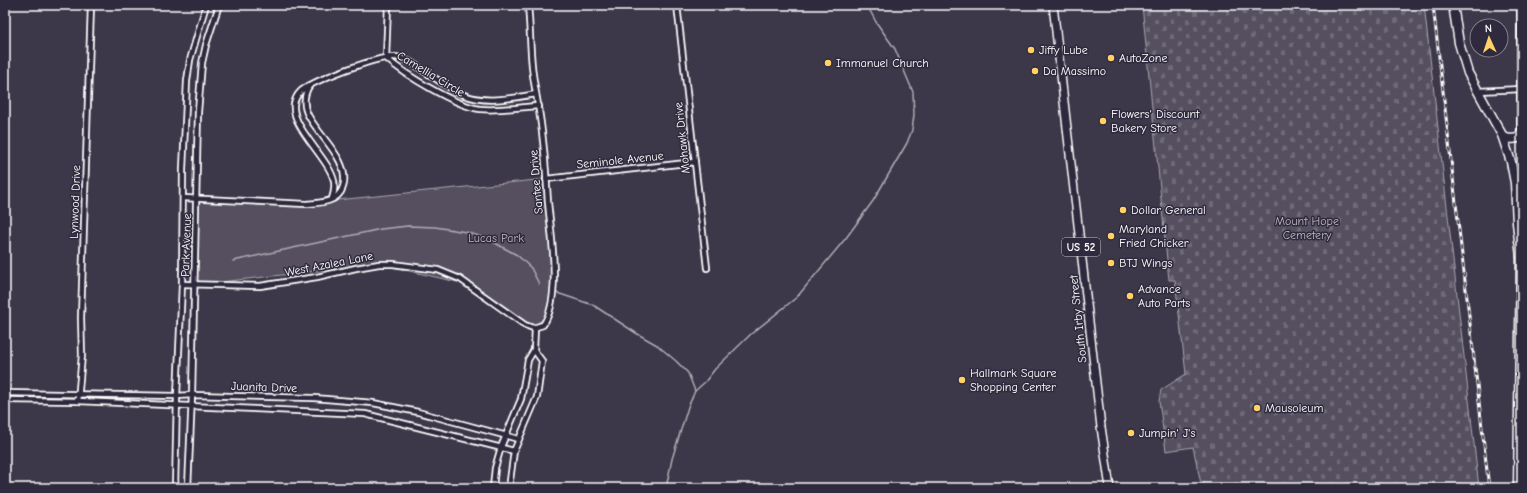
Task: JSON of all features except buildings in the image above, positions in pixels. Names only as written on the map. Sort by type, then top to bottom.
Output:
[{"type":"highway","points":[[1454,5],[1459,43],[1468,73],[1502,135],[1509,153],[1514,173],[1521,257]]},
{"type":"highway","points":[[1502,135],[1506,139],[1510,139],[1518,138],[1522,133],[1522,5]]},
{"type":"highway","points":[[1518,488],[1522,244]]},
{"type":"main road","name":"South Irby Street","points":[[1054,5],[1101,427],[1110,488]]},
{"type":"street","name":"Lynwood Drive","points":[[78,400],[82,355],[81,310],[91,5]]},
{"type":"street","name":"Park Avenue","points":[[175,488],[187,81],[190,60],[206,5]]},
{"type":"street","name":"Park Avenue","points":[[188,488],[192,406],[200,78],[206,45],[219,5]]},
{"type":"street","points":[[386,58],[388,5]]},
{"type":"street","name":"Santee Drive","points":[[528,5],[532,66],[539,106],[554,280],[548,316],[542,325],[535,328]]},
{"type":"street","name":"Mohawk Drive","points":[[677,5],[707,268]]},
{"type":"street","name":"Camellia Circle","points":[[332,199],[334,186],[331,174],[299,123],[294,110],[294,104],[298,94],[309,86],[339,73],[386,58],[394,57],[409,62],[465,95],[476,98],[497,99],[536,94]]},
{"type":"street","name":"Camellia Circle","points":[[386,58],[397,68],[464,105],[480,109],[539,106]]},
{"type":"street","points":[[183,198],[306,204],[322,203],[332,199],[342,190],[344,174],[339,161],[308,116],[305,98],[309,86]]},
{"type":"street","points":[[1477,91],[1522,89]]},
{"type":"street","name":"Seminole Avenue","points":[[546,179],[695,162]]},
{"type":"street","name":"West Azalea Lane","points":[[182,284],[248,286],[287,283],[379,264],[430,269],[460,279],[525,325],[530,328],[535,328]]},
{"type":"street","points":[[492,488],[495,468],[501,447],[521,400],[528,360],[534,350],[535,328]]},
{"type":"street","points":[[509,488],[514,451],[537,397],[542,361],[534,350]]},
{"type":"street","name":"Juanita Drive","points":[[5,393],[314,398],[373,403],[418,412],[518,439]]},
{"type":"street","name":"Juanita Drive","points":[[5,400],[78,400],[365,414],[514,451]]},
{"type":"green space","name":"Mount Hope Cemetery","points":[[1142,5],[1424,5],[1479,488],[1202,488],[1193,447],[1166,451],[1159,401],[1161,390],[1186,374],[1175,280],[1169,280]]},
{"type":"green space","name":"Lucas Park","points":[[546,179],[553,264],[548,316],[530,328],[470,285],[379,264],[194,285],[197,199],[242,201],[327,201]]},
{"type":"waterway","points":[[666,488],[672,459],[688,407],[695,391],[751,334],[797,297],[846,238],[873,201],[907,143],[912,130],[914,115],[913,92],[895,49],[876,22],[867,5]]},
{"type":"waterway","points":[[233,261],[381,229],[408,226],[435,227],[466,232],[488,239],[517,255],[531,268],[539,284]]},
{"type":"waterway","points":[[557,293],[593,305],[657,345],[688,373],[695,391]]},
{"type":"railway","points":[[1433,5],[1489,488]]},
{"type":"place","name":"Jiffy Lube","points":[[1031,50]]},
{"type":"place","name":"AutoZone","points":[[1111,58]]},
{"type":"place","name":"Immanuel Church","points":[[828,63]]},
{"type":"place","name":"Da Massimo","points":[[1035,71]]},
{"type":"place","name":"Flowers' Discount Bakery Store","points":[[1103,121]]},
{"type":"place","name":"Dollar General","points":[[1123,210]]},
{"type":"place","name":"Maryland Fried Chicker","points":[[1111,236]]},
{"type":"place","name":"BTJ Wings","points":[[1111,263]]},
{"type":"place","name":"Advance Auto Parts","points":[[1130,296]]},
{"type":"place","name":"Hallmark Square Shopping Center","points":[[962,380]]},
{"type":"place","name":"Mausoleum","points":[[1257,408]]},
{"type":"place","name":"Jumpin' J's","points":[[1131,433]]}]
